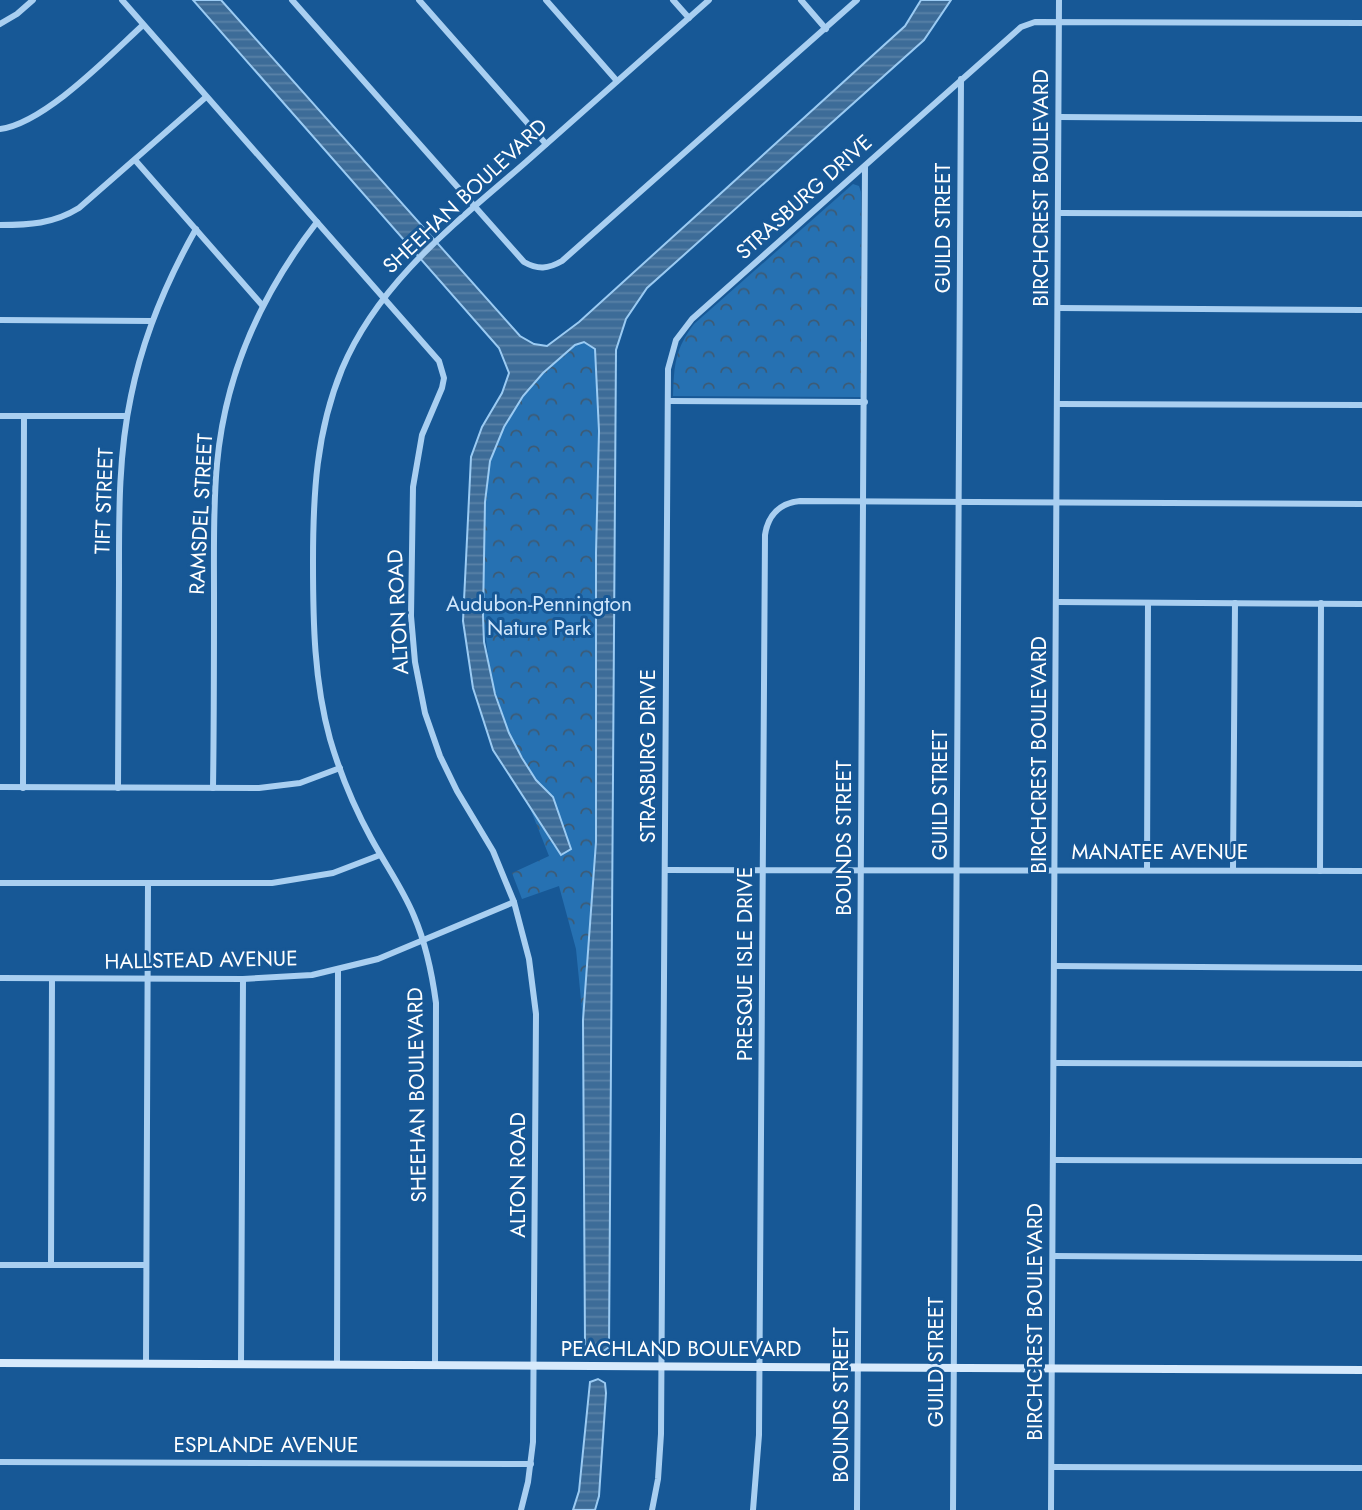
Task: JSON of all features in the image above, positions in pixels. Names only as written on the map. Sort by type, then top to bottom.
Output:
[{"type":"street","points":[[0,24],[33,0]]},
{"type":"street","name":"ALTON ROAD","points":[[122,0],[439,361],[444,379],[422,435],[413,487],[411,616],[419,687],[440,756],[457,791],[493,851],[514,902],[529,959],[536,1014],[534,1366],[531,1464],[521,1510]]},
{"type":"street","points":[[292,0],[474,207],[524,262],[532,267],[552,267],[562,261],[857,0]]},
{"type":"street","points":[[419,0],[546,144]]},
{"type":"street","points":[[546,0],[617,81]]},
{"type":"street","points":[[673,0],[689,18]]},
{"type":"street","name":"SHEEHAN BOULEVARD","points":[[435,1365],[438,1024],[433,982],[423,941],[405,897],[359,814],[340,768],[323,708],[314,651],[314,485],[320,437],[334,390],[353,344],[383,297],[417,259],[474,207],[709,0]]},
{"type":"street","points":[[801,0],[826,29]]},
{"type":"street","name":"BIRCHCREST BOULEVARD","points":[[1051,1510],[1059,0]]},
{"type":"street","name":"STRASBURG DRIVE","points":[[652,1510],[660,1453],[668,401],[670,357],[680,333],[692,319],[1021,27],[1035,22],[1362,23]]},
{"type":"street","points":[[0,129],[19,124],[48,108],[143,25]]},
{"type":"street","name":"GUILD STREET","points":[[953,1510],[961,79]]},
{"type":"street","points":[[0,225],[34,225],[61,218],[79,208],[206,96]]},
{"type":"street","points":[[1059,117],[1362,119]]},
{"type":"street","points":[[135,160],[262,305]]},
{"type":"street","name":"BOUNDS STREET","points":[[857,1510],[865,167]]},
{"type":"street","points":[[1059,213],[1362,214]]},
{"type":"street","name":"RAMSDEL STREET","points":[[214,788],[217,464],[224,417],[233,379],[262,305],[289,260],[317,222]]},
{"type":"street","name":"TIFT STREET","points":[[118,788],[119,492],[127,416],[152,321],[173,271],[196,229]]},
{"type":"street","points":[[1059,308],[1362,310]]},
{"type":"street","points":[[0,320],[152,321]]},
{"type":"street","points":[[668,401],[864,402]]},
{"type":"street","points":[[1058,404],[1362,405]]},
{"type":"street","points":[[0,416],[127,416]]},
{"type":"street","points":[[23,788],[24,416]]},
{"type":"street","name":"PRESQUE ISLE DRIVE","points":[[753,1510],[758,1462],[760,1366],[767,526],[776,511],[792,502],[864,501],[1362,504]]},
{"type":"street","points":[[1057,602],[1362,604]]},
{"type":"street","points":[[1147,870],[1148,603]]},
{"type":"street","points":[[1233,870],[1235,603]]},
{"type":"street","points":[[1320,871],[1321,603]]},
{"type":"street","points":[[0,787],[283,786],[313,779],[340,768]]},
{"type":"street","points":[[0,883],[287,882],[332,873],[380,855]]},
{"type":"street","name":"MANATEE AVENUE","points":[[665,870],[1362,871]]},
{"type":"street","points":[[146,1364],[148,883]]},
{"type":"street","name":"HALLSTEAD AVENUE","points":[[0,978],[292,977],[338,970],[378,959],[514,902]]},
{"type":"street","points":[[1055,966],[1362,968]]},
{"type":"street","points":[[337,1365],[338,970]]},
{"type":"street","points":[[51,1265],[52,978]]},
{"type":"street","points":[[241,1364],[243,979]]},
{"type":"street","points":[[1055,1063],[1362,1064]]},
{"type":"street","points":[[1054,1160],[1362,1161]]},
{"type":"street","points":[[1053,1256],[1362,1258]]},
{"type":"street","points":[[0,1265],[146,1265]]},
{"type":"street","name":"PEACHLAND BOULEVARD","points":[[0,1363],[1362,1370]]},
{"type":"street","name":"ESPLANDE AVENUE","points":[[0,1462],[531,1464]]},
{"type":"street","points":[[1052,1467],[1362,1468]]},
{"type":"green space","points":[[853,184],[859,186],[861,192],[861,397],[673,396],[677,358],[683,341],[694,324]]},
{"type":"green space","name":"Audubon-Pennington Nature Park","points":[[584,342],[595,349],[599,431],[596,553],[596,842],[583,1020],[576,949],[559,886],[522,899],[512,873],[549,856],[530,808],[561,855],[571,849],[553,797],[536,780],[509,733],[491,678],[483,616],[485,502],[490,461],[504,427],[523,396],[543,373],[575,345]]},
{"type":"shaded area","points":[[193,0],[221,0],[520,336],[534,344],[547,346],[579,322],[905,26],[921,0],[951,0],[924,40],[647,288],[626,319],[616,350],[609,1347],[601,1353],[592,1353],[585,1344],[583,1020],[596,842],[596,553],[599,431],[595,349],[584,342],[575,345],[543,373],[523,396],[504,427],[490,461],[485,502],[484,642],[495,694],[509,733],[522,758],[536,780],[553,797],[571,849],[561,855],[493,750],[473,688],[463,621],[471,457],[482,427],[502,393],[509,373],[499,348]]},
{"type":"shaded area","points":[[598,1379],[605,1383],[606,1393],[599,1496],[595,1510],[573,1510],[579,1491],[590,1382]]}]
